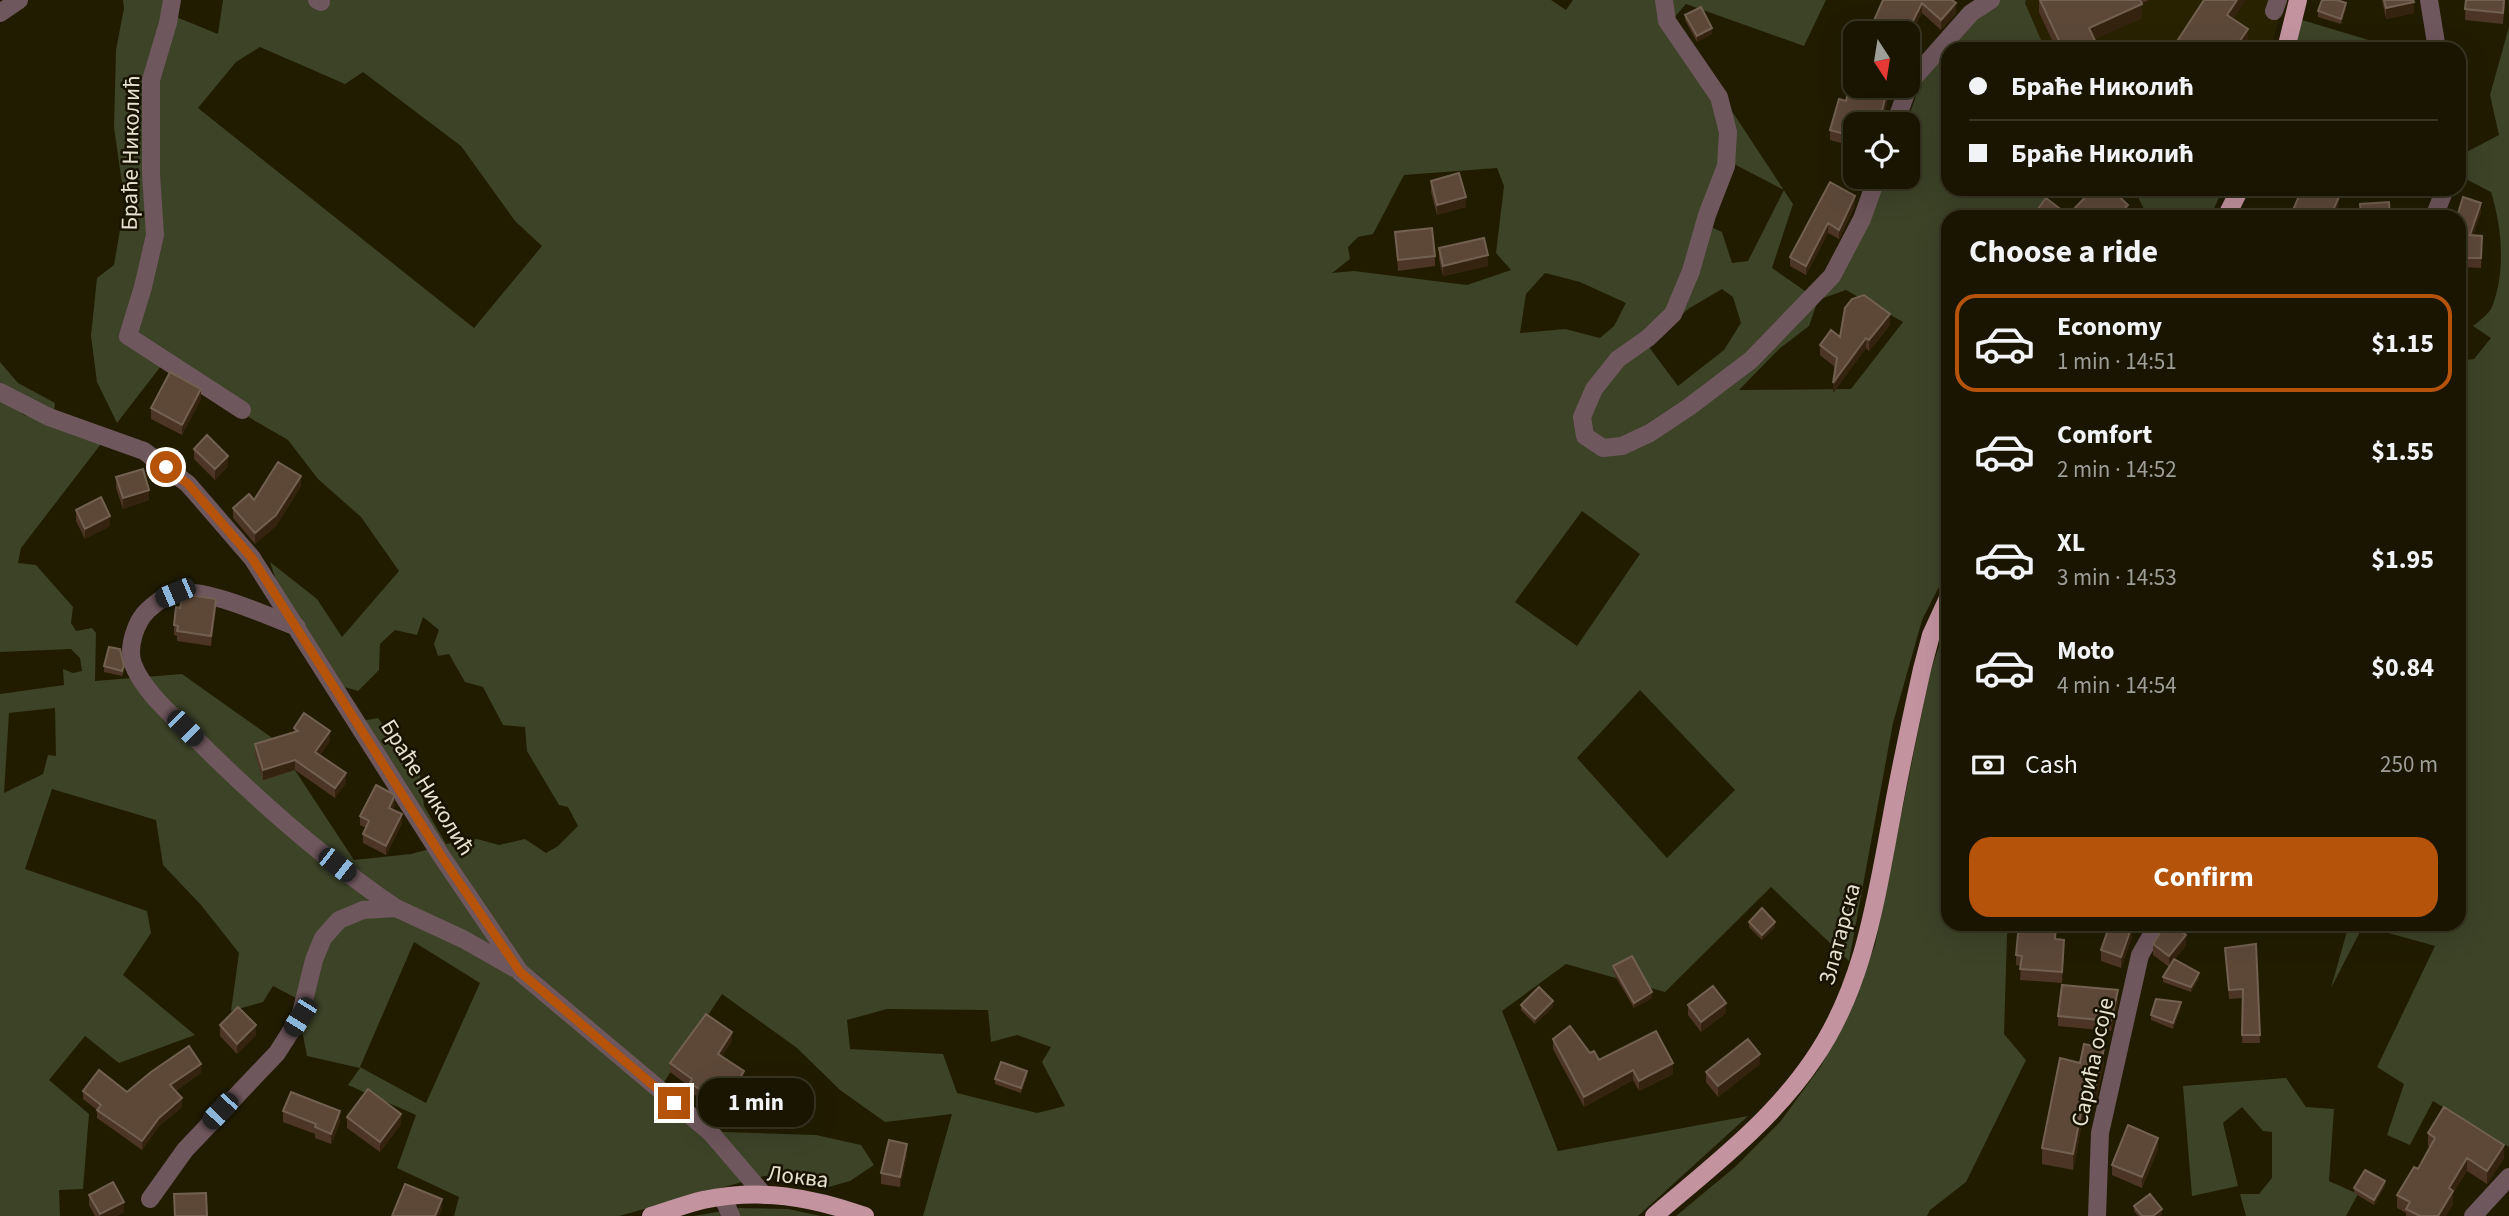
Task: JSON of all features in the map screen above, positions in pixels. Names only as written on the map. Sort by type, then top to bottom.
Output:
[{"type":"main road","points":[[2288,42],[2298,0]]},
{"type":"main road","name":"Златарска","points":[[1654,1216],[1768,1115],[1812,1062],[1841,1013],[1853,986],[1867,940],[1922,669],[1931,635],[1941,613]]},
{"type":"main road","name":"Локва","points":[[651,1216],[704,1200],[764,1195],[814,1200],[865,1216]]},
{"type":"street","points":[[0,13],[19,0]]},
{"type":"street","name":"Браће Николић","points":[[172,0],[152,80],[151,174],[155,235],[128,336],[242,410]]},
{"type":"street","points":[[1664,0],[1667,21],[1719,97],[1728,132],[1726,166],[1707,215],[1691,271],[1673,314],[1648,338],[1618,359],[1594,389],[1582,417],[1585,436],[1604,448],[1622,446],[1650,433],[1689,407],[1751,360],[1832,276],[1862,219],[1873,189]]},
{"type":"street","points":[[1945,42],[1971,13],[1991,0]]},
{"type":"street","points":[[2429,0],[2436,42]]},
{"type":"street","points":[[1899,112],[1910,82],[1941,47]]},
{"type":"street","name":"Браће Николић","points":[[0,392],[49,417],[144,451],[188,484],[252,558],[442,857],[520,972]]},
{"type":"street","points":[[297,627],[203,594],[175,593],[160,600],[143,615],[132,641],[133,663],[155,698],[237,781],[355,880],[396,908]]},
{"type":"street","name":"Браће Николић","points":[[149,1199],[185,1150],[277,1053],[300,1017],[314,960],[323,938],[339,920],[363,910],[396,908],[463,939],[520,972],[710,1132],[764,1195]]},
{"type":"street","name":"Сарића осоје","points":[[2097,1216],[2100,1133],[2140,955],[2154,931]]},
{"type":"street","points":[[2473,1216],[2509,1177]]},
{"type":"street","points":[[723,1198],[732,1216]]},
{"type":"shaded area","points":[[2026,0],[2285,0],[2272,42],[2042,42]]},
{"type":"green space","points":[[123,0],[166,0],[164,12],[218,34],[223,0],[1551,0],[1566,10],[1573,0],[1826,0],[1804,46],[1686,4],[1672,20],[1784,190],[1793,204],[1772,268],[1818,300],[1876,189],[1920,189],[1920,112],[1910,112],[1915,98],[1920,98],[1920,85],[1941,49],[1941,196],[2047,196],[2036,210],[1941,210],[1941,583],[1922,620],[1893,723],[1849,961],[1771,887],[1665,992],[1566,964],[1502,1011],[1558,1151],[1748,1116],[1638,1216],[923,1216],[952,1114],[885,1122],[840,1090],[797,1048],[722,994],[664,1082],[723,1132],[816,1135],[861,1145],[874,1165],[850,1181],[825,1188],[764,1176],[619,1216],[454,1216],[459,1197],[397,1168],[416,1115],[348,1085],[360,1068],[307,1056],[296,998],[273,986],[263,1002],[231,1011],[239,953],[201,905],[163,865],[156,820],[52,789],[25,869],[147,911],[151,933],[123,975],[195,1035],[119,1063],[85,1036],[49,1080],[89,1114],[83,1189],[59,1190],[60,1216],[0,1216],[0,694],[64,685],[63,669],[73,673],[82,671],[80,658],[71,649],[0,652],[0,398],[24,415],[104,440],[21,548],[18,563],[36,565],[73,607],[71,623],[76,631],[92,628],[96,633],[95,681],[182,674],[275,740],[354,860],[411,854],[430,849],[351,723],[378,718],[420,775],[424,806],[446,844],[477,839],[499,845],[525,839],[546,853],[558,846],[578,826],[568,807],[559,805],[527,751],[525,727],[503,725],[483,687],[465,682],[449,654],[438,656],[434,644],[439,630],[423,617],[417,635],[395,630],[380,644],[379,670],[358,691],[324,681],[293,632],[270,562],[317,599],[342,637],[399,571],[361,517],[318,479],[288,440],[161,366],[117,423],[97,382],[91,336],[97,278],[114,265],[120,230],[127,218],[114,127],[116,50]],"holes":[[[260,47],[345,84],[363,72],[461,146],[515,221],[542,246],[474,328],[198,108],[236,62]],[[1734,164],[1784,190],[1748,261],[1732,263],[1722,232],[1711,227]],[[1497,168],[1504,186],[1496,253],[1511,270],[1467,285],[1354,271],[1332,273],[1350,259],[1348,247],[1358,237],[1373,234],[1404,175]],[[1545,273],[1580,282],[1626,303],[1614,326],[1600,338],[1565,329],[1520,333],[1526,294]],[[1722,289],[1733,297],[1741,323],[1724,350],[1678,386],[1649,347],[1688,309]],[[1846,290],[1903,322],[1851,389],[1739,390],[1779,349],[1809,326],[1818,300]],[[1582,511],[1640,554],[1577,646],[1515,602]],[[1640,690],[1735,790],[1667,858],[1577,758]],[[55,708],[56,756],[48,755],[43,774],[4,793],[9,713]],[[414,942],[480,983],[426,1103],[360,1067]],[[887,1009],[988,1010],[991,1042],[1017,1035],[1051,1047],[1042,1062],[1065,1106],[1037,1113],[957,1093],[943,1054],[850,1049],[847,1020]]]},
{"type":"green space","points":[[1996,0],[2026,0],[2042,42],[1945,42],[1965,8]]},
{"type":"green space","points":[[2302,20],[2372,41],[2372,42],[2297,42]]},
{"type":"green space","points":[[2509,27],[2509,1147],[2433,1101],[2410,1145],[2387,1135],[2404,1084],[2377,1067],[2435,946],[2381,931],[2466,931],[2466,360],[2474,359],[2491,338],[2473,326],[2492,307],[2499,279],[2501,250],[2498,220],[2491,192],[2466,179],[2466,152],[2499,135],[2490,95]]},
{"type":"green space","points":[[2138,196],[2220,196],[2213,210],[2144,210]]},
{"type":"green space","points":[[0,362],[18,383],[55,403],[54,412],[0,392]]},
{"type":"green space","points":[[1941,641],[1941,931],[2008,931],[2004,1034],[2026,1060],[1966,1182],[1930,1210],[1927,1216],[1676,1216],[1735,1167],[1780,1122],[1821,1066],[1850,1012],[1875,945],[1930,672]]},
{"type":"green space","points":[[2347,931],[2360,931],[2331,988]]},
{"type":"green space","points":[[2286,1078],[2306,1107],[2334,1109],[2329,1181],[2358,1194],[2346,1216],[2246,1216],[2240,1194],[2259,1194],[2272,1178],[2272,1132],[2263,1131],[2242,1107],[2223,1123],[2238,1186],[2192,1196],[2183,1086]]},
{"type":"green space","points":[[740,1208],[788,1209],[821,1216],[694,1216]]},
{"type":"building","points":[[1883,0],[1952,0],[1956,3],[1941,20],[1922,3],[1913,21],[1874,21]]},
{"type":"building","points":[[2040,0],[2140,0],[2142,4],[2089,28],[2096,42],[2060,42]]},
{"type":"building","points":[[2204,0],[2237,0],[2227,15],[2248,29],[2239,42],[2177,42]]},
{"type":"building","points":[[2322,0],[2346,3],[2341,19],[2318,11]]},
{"type":"building","points":[[2384,0],[2413,0],[2414,2],[2386,8]]},
{"type":"building","points":[[2466,0],[2504,0],[2503,13],[2465,9]]},
{"type":"building","points":[[1701,7],[1712,28],[1697,36],[1685,15]]},
{"type":"building","points":[[1847,98],[1885,98],[1882,112],[1843,112],[1843,134],[1830,130],[1839,99],[1846,101]]},
{"type":"building","points":[[1459,173],[1466,197],[1437,205],[1431,181]]},
{"type":"building","points":[[1830,182],[1855,196],[1839,230],[1828,223],[1806,266],[1790,257]]},
{"type":"building","points":[[2086,196],[2118,196],[2128,205],[2123,210],[2073,210]]},
{"type":"building","points":[[2299,196],[2339,197],[2333,210],[2293,210]]},
{"type":"building","points":[[2463,197],[2481,203],[2470,235],[2482,236],[2481,258],[2466,258],[2466,210],[2459,210]]},
{"type":"building","points":[[2046,198],[2059,208],[2058,210],[2037,210]]},
{"type":"building","points":[[2389,202],[2390,210],[2360,210],[2360,204]]},
{"type":"building","points":[[1432,228],[1435,256],[1398,260],[1395,232]]},
{"type":"building","points":[[1484,238],[1488,255],[1443,266],[1439,248]]},
{"type":"building","points":[[1864,295],[1890,314],[1869,340],[1866,338],[1833,383],[1837,358],[1820,345],[1831,330],[1840,337],[1845,308],[1852,299]]},
{"type":"building","points":[[170,372],[201,389],[182,425],[151,408]]},
{"type":"building","points":[[207,435],[228,456],[215,469],[194,449]]},
{"type":"building","points":[[278,462],[301,476],[276,515],[255,533],[233,508],[249,494],[254,500]]},
{"type":"building","points":[[143,469],[149,490],[123,498],[116,477]]},
{"type":"building","points":[[101,497],[110,516],[85,529],[76,510]]},
{"type":"building","points":[[183,594],[216,599],[211,636],[177,631],[178,626],[174,625],[176,607],[180,608]]},
{"type":"building","points":[[109,647],[120,649],[124,666],[122,671],[104,666]]},
{"type":"building","points":[[304,713],[330,731],[315,752],[346,773],[335,788],[295,760],[263,770],[255,744],[298,731],[294,728]]},
{"type":"building","points":[[376,785],[395,795],[389,808],[402,814],[386,846],[363,834],[369,821],[360,816]]},
{"type":"building","points":[[1762,908],[1775,922],[1762,935],[1749,922]]},
{"type":"building","points":[[2018,931],[2056,931],[2055,939],[2064,940],[2062,972],[2020,969],[2022,956],[2016,955]]},
{"type":"building","points":[[2108,931],[2130,931],[2121,957],[2101,950]]},
{"type":"building","points":[[2161,931],[2181,931],[2186,935],[2169,956],[2153,944]]},
{"type":"building","points":[[2256,944],[2260,1035],[2242,1035],[2243,989],[2229,990],[2225,948]]},
{"type":"building","points":[[1632,956],[1652,992],[1634,1003],[1613,966]]},
{"type":"building","points":[[2174,959],[2199,973],[2191,987],[2163,977]]},
{"type":"building","points":[[2062,985],[2118,990],[2111,1021],[2058,1016]]},
{"type":"building","points":[[1713,986],[1726,1003],[1701,1022],[1688,1005]]},
{"type":"building","points":[[1539,987],[1553,1001],[1535,1019],[1521,1005]]},
{"type":"building","points":[[2156,999],[2181,1002],[2173,1023],[2151,1015]]},
{"type":"building","points":[[238,1007],[256,1025],[237,1044],[220,1025]]},
{"type":"building","points":[[706,1014],[732,1032],[718,1054],[744,1071],[723,1104],[690,1083],[692,1079],[670,1063]]},
{"type":"building","points":[[1570,1026],[1590,1053],[1594,1051],[1599,1060],[1656,1031],[1673,1063],[1639,1081],[1633,1070],[1584,1097],[1553,1039]]},
{"type":"building","points":[[1748,1039],[1760,1054],[1718,1086],[1706,1072]]},
{"type":"building","points":[[2084,1044],[2104,1048],[2095,1089],[2086,1087],[2073,1154],[2042,1148],[2060,1058],[2080,1063]]},
{"type":"building","points":[[189,1046],[201,1064],[170,1085],[182,1098],[159,1118],[142,1141],[97,1110],[101,1105],[83,1091],[99,1070],[127,1092]]},
{"type":"building","points":[[1001,1062],[1027,1071],[1021,1088],[995,1079]]},
{"type":"building","points":[[368,1089],[401,1114],[380,1142],[347,1117]]},
{"type":"building","points":[[291,1092],[340,1111],[331,1134],[315,1127],[316,1124],[283,1111]]},
{"type":"building","points":[[2444,1107],[2504,1145],[2487,1171],[2467,1158],[2449,1188],[2453,1191],[2438,1216],[2420,1216],[2406,1209],[2410,1202],[2397,1195],[2414,1167],[2418,1169],[2435,1138],[2428,1133]]},
{"type":"building","points":[[2128,1125],[2158,1138],[2142,1177],[2112,1165]]},
{"type":"building","points":[[889,1140],[907,1144],[900,1177],[881,1173]]},
{"type":"building","points":[[2365,1170],[2385,1181],[2374,1200],[2354,1188]]},
{"type":"building","points":[[113,1182],[124,1202],[100,1214],[89,1195]]},
{"type":"building","points":[[405,1184],[442,1199],[435,1216],[392,1216]]},
{"type":"building","points":[[206,1193],[207,1216],[175,1216],[174,1194]]},
{"type":"building","points":[[2150,1194],[2162,1209],[2153,1216],[2142,1216],[2134,1206]]},
{"type":"route","points":[[166,467],[188,484],[252,558],[442,857],[520,972],[674,1103]]}]
